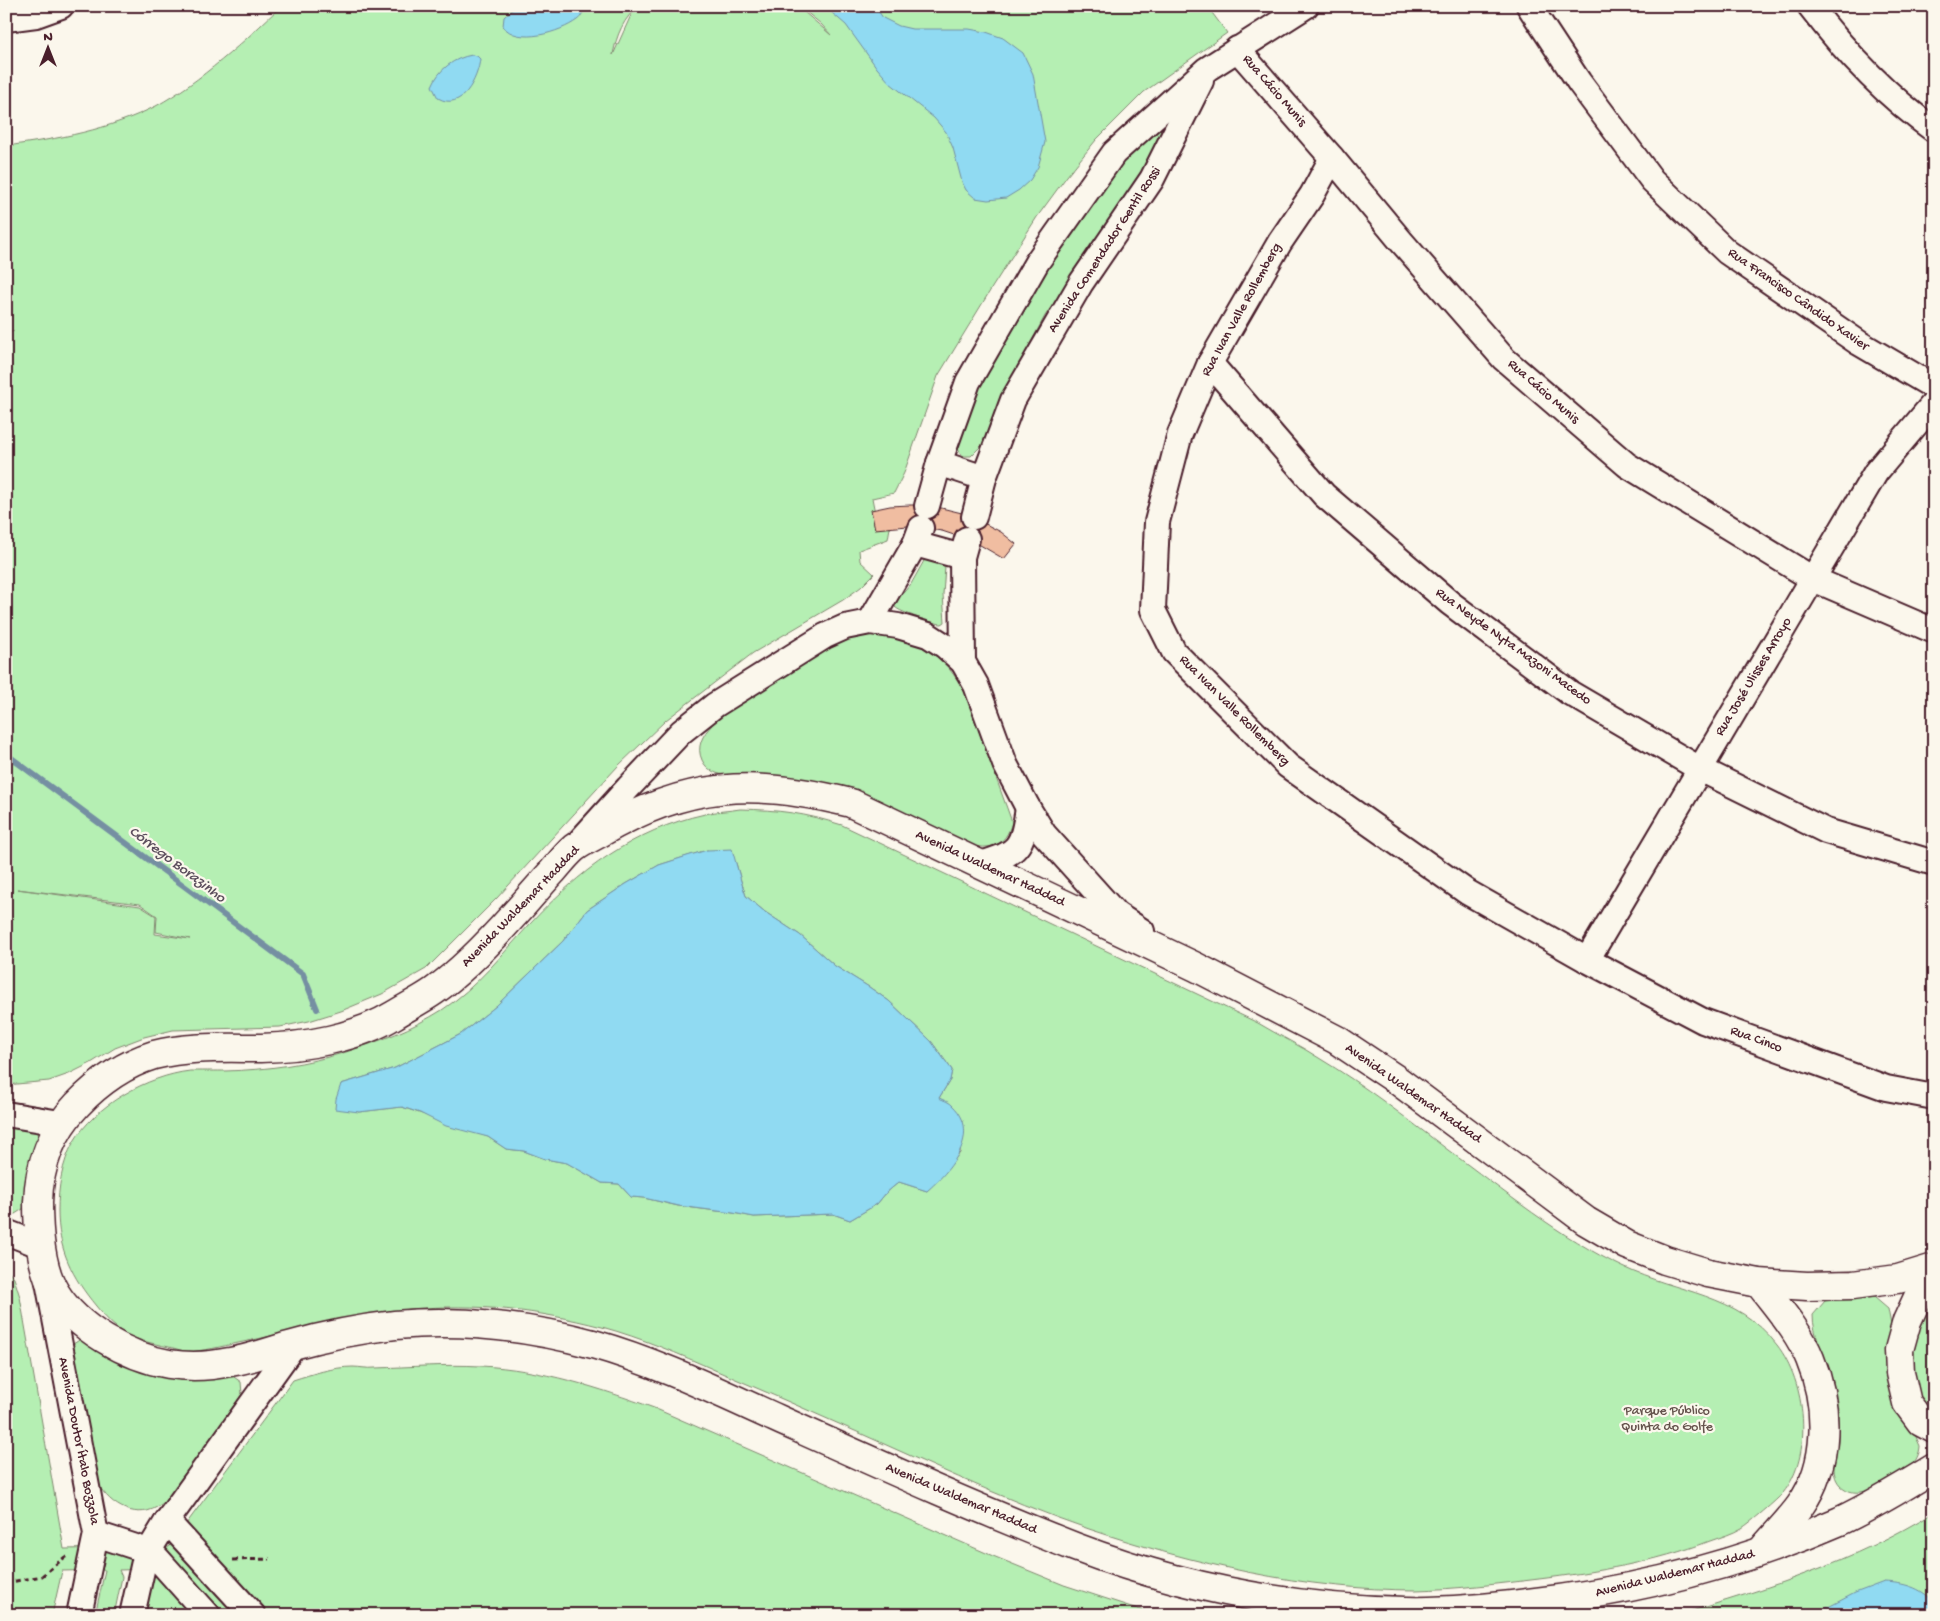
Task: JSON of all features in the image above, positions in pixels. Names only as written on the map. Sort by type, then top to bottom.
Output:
[{"type":"main road","name":"Avenida Waldemar Haddad","points":[[1934,1268],[1898,1279],[1853,1285],[1807,1286],[1759,1283],[1708,1273],[1665,1260],[1627,1245],[1586,1221],[1397,1080],[1344,1045],[1196,967],[851,803],[815,794],[740,787],[702,791],[657,805],[624,819],[573,849],[471,960],[432,992],[382,1023],[327,1041],[272,1048],[189,1050],[153,1056],[121,1069],[89,1093],[60,1123],[47,1154],[40,1181],[38,1209],[43,1256],[53,1289],[80,1322],[110,1343],[164,1363],[193,1365],[233,1362],[350,1331],[404,1324],[454,1324],[522,1330],[591,1344],[661,1367],[890,1469],[1075,1546],[1144,1572],[1294,1602],[1409,1611],[1466,1610],[1565,1599],[1614,1590],[1694,1571],[1761,1552],[1845,1518],[1934,1468]]},
{"type":"main road","points":[[1934,1278],[1919,1295],[1915,1303],[1907,1321],[1899,1350],[1900,1373],[1906,1403],[1921,1422],[1934,1429]]},
{"type":"main road","points":[[1759,1283],[1795,1332],[1810,1358],[1821,1389],[1824,1420],[1822,1448],[1816,1476],[1801,1505],[1761,1552]]},
{"type":"street","points":[[6,19],[36,15],[61,6]]},
{"type":"street","points":[[870,622],[921,526],[939,463],[968,382],[1037,262],[1114,153],[1207,68],[1306,6]]},
{"type":"street","name":"Rua Francisco Cândido Xavier","points":[[1529,6],[1579,82],[1652,180],[1727,252],[1859,343],[1934,387]]},
{"type":"street","points":[[1810,6],[1835,39],[1909,112],[1934,130]]},
{"type":"street","name":"Rua Cácio Munis","points":[[1237,48],[1400,240],[1511,365],[1627,465],[1813,579],[1934,631]]},
{"type":"street","name":"Avenida Comendador Gentil Rossi","points":[[963,662],[968,538],[984,478],[1013,400],[1080,283],[1152,180],[1207,68]]},
{"type":"street","name":"Rua Ivan Valle Rollemberg","points":[[1332,158],[1312,195],[1280,242],[1210,363],[1180,434],[1157,522],[1153,610],[1174,652],[1288,766],[1467,892],[1588,960]]},
{"type":"street","points":[[1312,195],[1354,184]]},
{"type":"street","name":"Rua Neyde Nyta Mazoni Macedo","points":[[1210,363],[1324,495],[1450,603],[1570,693],[1700,769],[1826,831],[1934,863]]},
{"type":"street","name":"Rua José Ulisses Arroyo","points":[[1588,960],[1876,472],[1934,403]]},
{"type":"street","points":[[939,463],[984,478]]},
{"type":"street","points":[[921,526],[968,538]]},
{"type":"street","points":[[573,849],[681,732],[716,705],[825,636],[845,627],[870,622],[898,626],[928,635],[945,646],[963,662],[976,685],[1005,764],[1044,834],[1116,914],[1196,967]]},
{"type":"street","points":[[980,864],[1003,858],[1016,849],[1024,833],[1028,808]]},
{"type":"street","name":"Rua Cinco","points":[[1588,960],[1703,1021],[1886,1088],[1934,1097]]},
{"type":"street","points":[[6,1114],[60,1123]]},
{"type":"street","points":[[6,1232],[43,1256]]},
{"type":"street","name":"Avenida Doutor Ítalo Bozzola","points":[[43,1256],[96,1534],[79,1615]]},
{"type":"street","points":[[132,1615],[148,1551],[167,1521],[294,1345]]},
{"type":"street","points":[[167,1521],[253,1615]]},
{"type":"street","points":[[96,1534],[148,1551],[157,1558],[208,1615]]},
{"type":"green space","points":[[281,6],[639,6],[634,10],[629,16],[622,28],[616,41],[613,55],[632,13],[641,6],[797,6],[831,35],[799,6],[1207,6],[1227,33],[1144,92],[1096,140],[1037,217],[938,376],[904,473],[894,493],[872,498],[877,523],[891,522],[888,539],[859,550],[860,561],[874,574],[861,587],[843,600],[753,653],[666,720],[618,766],[497,898],[426,969],[382,994],[341,1011],[309,1021],[280,1027],[173,1030],[144,1037],[115,1048],[69,1074],[49,1081],[6,1085],[6,332],[14,331],[6,331],[6,146],[45,140],[102,127],[156,106],[205,73],[237,47]],"holes":[[[17,889],[140,904],[157,916],[156,932],[190,939],[155,934],[156,916],[140,906]]]},
{"type":"green space","points":[[1177,114],[1108,224],[1045,316],[1002,396],[982,445],[971,456],[963,456],[957,445],[984,376],[1030,297],[1085,212],[1119,165],[1145,136]]},
{"type":"green space","points":[[925,559],[942,562],[945,566],[943,595],[945,622],[942,624],[903,612],[895,607],[897,600],[911,584]]},
{"type":"green space","points":[[875,634],[905,640],[930,651],[940,659],[958,681],[966,695],[1012,822],[1005,837],[996,845],[984,847],[968,845],[858,796],[828,785],[780,777],[730,776],[713,772],[702,760],[701,741],[720,717],[830,646],[857,636]]},
{"type":"green space","name":"Parque Público Quinta do Golfe","points":[[740,809],[792,813],[842,825],[1258,1023],[1352,1079],[1511,1197],[1577,1242],[1623,1267],[1644,1276],[1706,1296],[1744,1315],[1761,1328],[1777,1345],[1787,1360],[1795,1378],[1800,1398],[1802,1439],[1799,1459],[1793,1477],[1783,1493],[1770,1506],[1734,1532],[1669,1555],[1626,1565],[1560,1576],[1447,1589],[1374,1589],[1333,1585],[1291,1580],[1209,1564],[1089,1529],[991,1491],[802,1407],[646,1341],[578,1321],[507,1309],[436,1307],[389,1311],[199,1351],[182,1351],[146,1342],[128,1335],[113,1324],[87,1295],[73,1273],[64,1250],[59,1225],[59,1193],[63,1167],[73,1143],[83,1129],[108,1105],[140,1086],[174,1074],[190,1071],[225,1071],[286,1066],[346,1052],[407,1029],[431,1017],[467,991],[549,905],[588,870],[609,855],[654,830],[679,821],[709,813]],"holes":[[[707,850],[736,863],[746,896],[765,912],[800,935],[835,966],[889,1001],[931,1041],[952,1070],[950,1080],[939,1098],[953,1106],[963,1121],[960,1153],[927,1191],[899,1182],[877,1204],[850,1220],[833,1214],[754,1217],[631,1197],[619,1184],[602,1183],[567,1163],[545,1159],[524,1151],[506,1149],[488,1137],[402,1107],[358,1112],[341,1084],[395,1068],[461,1034],[496,1006],[563,941],[587,910],[626,884],[659,865]]]},
{"type":"green space","points":[[6,1120],[39,1131],[40,1137],[23,1209],[15,1214],[6,1216]]},
{"type":"green space","points":[[6,1267],[14,1278],[20,1297],[64,1549],[169,1547],[293,1380],[345,1367],[481,1366],[548,1375],[612,1393],[654,1408],[993,1556],[1064,1585],[1156,1615],[145,1615],[154,1569],[119,1570],[122,1577],[114,1615],[95,1615],[105,1570],[62,1571],[52,1615],[6,1615]]},
{"type":"green space","points":[[1865,1296],[1874,1297],[1888,1309],[1891,1325],[1886,1368],[1920,1446],[1917,1457],[1911,1466],[1873,1488],[1866,1491],[1853,1492],[1846,1490],[1840,1485],[1835,1475],[1834,1463],[1838,1441],[1837,1405],[1834,1386],[1819,1343],[1813,1315],[1825,1301]]},
{"type":"green space","points":[[1934,1297],[1934,1414],[1920,1396],[1916,1385],[1913,1360],[1915,1335],[1918,1325]]},
{"type":"green space","points":[[81,1339],[231,1375],[241,1382],[242,1394],[176,1488],[167,1499],[148,1511],[139,1512],[121,1507],[106,1495],[96,1480],[70,1346]]},
{"type":"green space","points":[[1934,1512],[1934,1615],[1678,1615],[1810,1572],[1873,1545]]},
{"type":"water","points":[[516,6],[585,6],[580,17],[570,25],[539,35],[528,36],[510,32],[503,26],[504,17]]},
{"type":"water","points":[[824,6],[875,6],[883,18],[899,26],[912,29],[969,29],[986,32],[1003,38],[1023,53],[1033,74],[1045,142],[1038,167],[1030,180],[1006,198],[988,200],[975,198],[966,190],[962,182],[953,148],[946,132],[934,118],[890,83],[846,25]]},
{"type":"water","points":[[472,55],[480,59],[479,67],[467,91],[461,97],[454,100],[447,101],[438,98],[432,86],[439,74],[453,62]]},
{"type":"water","points":[[732,849],[746,896],[765,912],[800,935],[835,966],[889,1001],[931,1041],[952,1070],[950,1080],[939,1098],[952,1105],[961,1117],[964,1128],[964,1140],[960,1152],[953,1163],[927,1191],[899,1182],[877,1204],[850,1220],[833,1214],[754,1217],[631,1197],[619,1184],[602,1183],[567,1163],[545,1159],[524,1151],[506,1149],[488,1137],[446,1126],[420,1113],[402,1107],[359,1112],[335,1109],[341,1084],[395,1068],[461,1034],[496,1006],[563,941],[587,910],[626,884],[659,865],[707,850]]},
{"type":"water","points":[[1884,1582],[1898,1583],[1917,1589],[1934,1602],[1934,1615],[1813,1615],[1855,1593]]},
{"type":"building","points":[[929,505],[966,514],[1001,532],[1016,544],[1004,559],[975,542],[942,531],[908,526],[875,529],[871,510],[890,506]]},
{"type":"waterway","name":"Córrego Borazinho","points":[[6,754],[303,974],[317,1009]]}]
